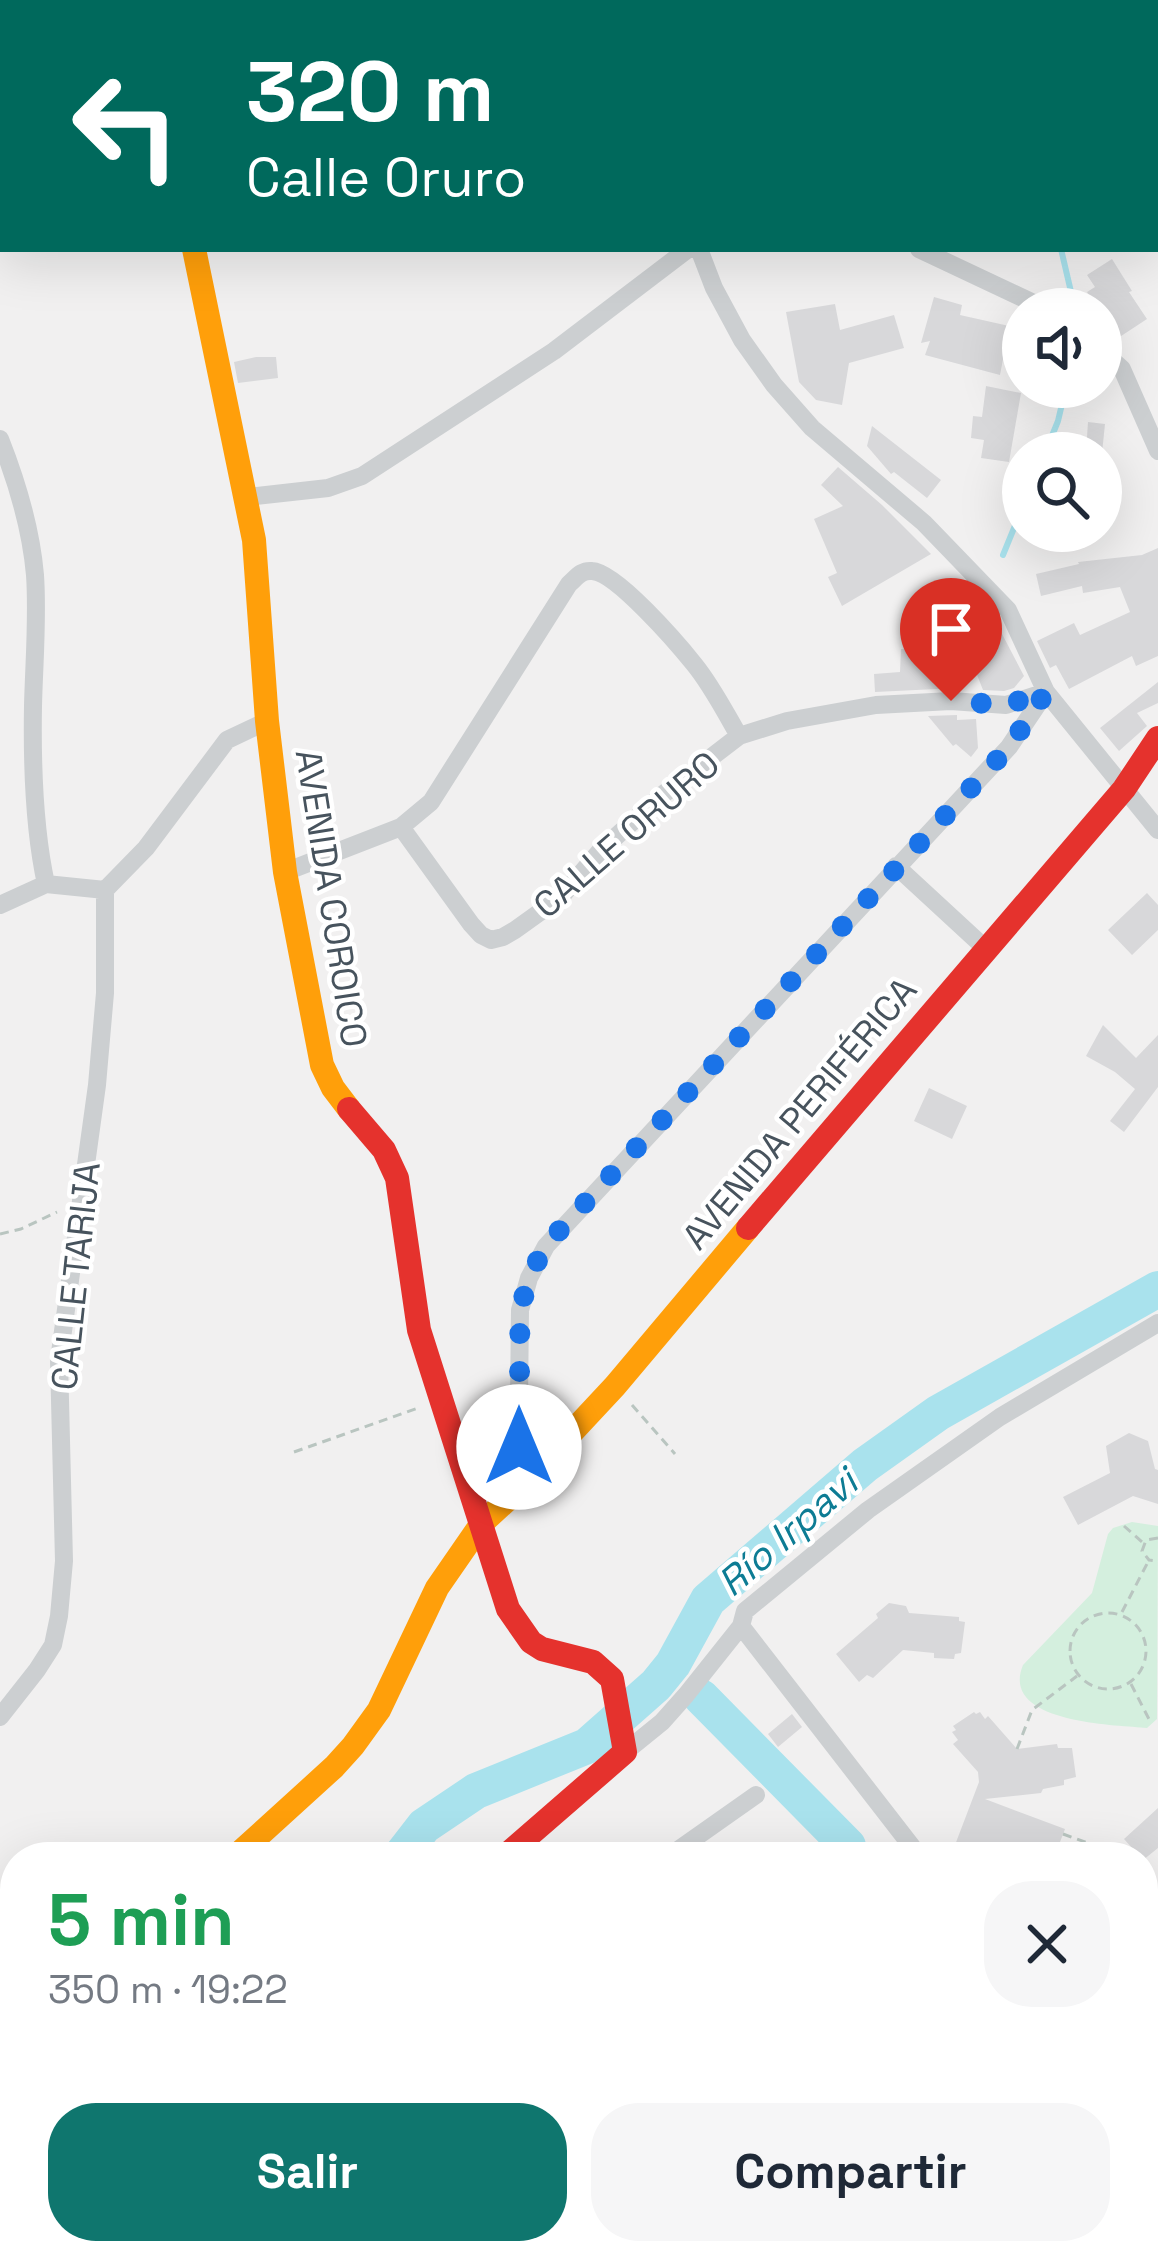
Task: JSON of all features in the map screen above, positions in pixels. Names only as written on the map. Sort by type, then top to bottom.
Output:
[{"type":"main road","name":"AVENIDA COROICO","points":[[195,252],[247,496],[285,872],[322,1065],[334,1090],[388,1154],[397,1178],[419,1330],[508,1609],[522,1632],[542,1649],[592,1663],[612,1679],[624,1745]]},
{"type":"main road","name":"AVENIDA PERIFÉRICA","points":[[252,1842],[353,1746],[379,1710],[437,1588],[482,1523],[615,1386],[1124,789],[1158,738]]},
{"type":"main road","points":[[522,1842],[620,1759],[624,1745]]},
{"type":"street","points":[[247,496],[328,488],[362,476],[554,351],[684,252]]},
{"type":"street","points":[[701,252],[742,340],[774,385],[812,428],[924,523],[1008,610],[1046,692],[1158,830]]},
{"type":"street","points":[[925,252],[1002,288]]},
{"type":"street","points":[[1122,369],[1158,451]]},
{"type":"street","points":[[0,440],[27,527],[35,575],[33,713],[40,857],[46,884]]},
{"type":"street","points":[[285,872],[401,827],[430,802],[569,584],[583,571],[597,570],[611,579],[667,633],[695,665],[739,736]]},
{"type":"street","points":[[518,1490],[520,1310],[545,1246],[1009,747],[1046,692]]},
{"type":"street","name":"CALLE ORURO","points":[[401,827],[482,935],[491,940],[503,938],[561,897],[600,850],[739,736],[876,705],[951,701],[1006,705],[1046,692]]},
{"type":"street","points":[[0,905],[46,884],[105,890],[146,848],[227,740],[268,721]]},
{"type":"street","points":[[896,866],[986,949]]},
{"type":"street","name":"CALLE TARIJA","points":[[0,1717],[53,1645],[59,1616],[64,1561],[59,1360],[97,1085],[105,992],[105,890]]},
{"type":"street","points":[[624,1745],[662,1722],[741,1626],[746,1611],[868,1510],[1000,1418],[1158,1323]]},
{"type":"street","points":[[741,1626],[909,1842]]},
{"type":"street","points":[[689,1842],[756,1795]]},
{"type":"path","points":[[0,1234],[80,1201]]},
{"type":"path","points":[[615,1386],[675,1454]]},
{"type":"path","points":[[294,1452],[440,1400]]},
{"type":"path","points":[[1124,1526],[1144,1543]]},
{"type":"path","points":[[1158,1538],[1144,1543],[1143,1554],[1149,1561],[1158,1561]]},
{"type":"path","points":[[1121,1614],[1149,1561]]},
{"type":"path","points":[[1076,1614],[1084,1620]]},
{"type":"path","points":[[1095,1614],[1121,1614],[1141,1630],[1147,1654],[1144,1666],[1130,1682],[1104,1689],[1079,1675],[1070,1656],[1070,1642],[1084,1620],[1095,1614]]},
{"type":"path","points":[[1017,1749],[1032,1710],[1079,1675]]},
{"type":"path","points":[[1130,1682],[1150,1724]]},
{"type":"path","points":[[1063,1834],[1085,1842]]},
{"type":"green space","points":[[1132,1522],[1158,1526],[1157,1719],[1147,1728],[1131,1727],[1043,1710],[1028,1699],[1020,1684],[1023,1665],[1092,1593],[1108,1534]]},
{"type":"building","points":[[1112,259],[1147,319],[1122,335],[1122,288],[1093,288],[1087,275]]},
{"type":"building","points":[[934,297],[962,305],[960,315],[1002,324],[1000,375],[925,355],[930,341],[921,343]]},
{"type":"building","points":[[835,304],[840,330],[894,315],[904,348],[849,363],[842,405],[816,400],[799,382],[786,312]]},
{"type":"building","points":[[276,357],[278,378],[238,383],[234,362]]},
{"type":"building","points":[[986,386],[1002,389],[1002,408],[1018,408],[1014,432],[1002,432],[1002,461],[981,458],[984,440],[971,438],[973,416],[982,417]]},
{"type":"building","points":[[1088,422],[1105,424],[1104,432],[1087,432]]},
{"type":"building","points":[[872,426],[941,480],[927,498],[891,474],[867,446]]},
{"type":"building","points":[[838,467],[931,554],[842,606],[828,577],[837,573],[814,519],[843,506],[821,485]]},
{"type":"building","points":[[1158,548],[1158,656],[1136,666],[1132,656],[1069,689],[1056,665],[1050,668],[1037,641],[1074,623],[1080,635],[1130,612],[1120,587],[1083,593],[1082,586],[1041,596],[1036,574]]},
{"type":"building","points":[[1001,632],[1024,676],[1014,688],[983,690],[966,647]]},
{"type":"building","points":[[901,649],[956,650],[957,688],[875,692],[874,674],[900,672]]},
{"type":"building","points":[[1158,682],[1158,703],[1137,713],[1147,726],[1119,751],[1100,728]]},
{"type":"building","points":[[957,715],[957,720],[976,719],[978,748],[971,757],[953,746],[928,716]]},
{"type":"building","points":[[1147,893],[1158,905],[1158,930],[1132,955],[1108,930]]},
{"type":"building","points":[[1103,1025],[1136,1058],[1158,1035],[1158,1087],[1124,1132],[1110,1121],[1135,1089],[1086,1056]]},
{"type":"building","points":[[929,1088],[967,1106],[952,1139],[914,1121]]},
{"type":"building","points":[[1129,1433],[1148,1441],[1158,1470],[1158,1504],[1133,1496],[1078,1525],[1063,1497],[1110,1473],[1106,1446]]},
{"type":"building","points":[[889,1603],[906,1606],[909,1613],[959,1617],[965,1622],[961,1653],[954,1659],[934,1658],[934,1653],[903,1650],[873,1678],[867,1675],[859,1682],[836,1654]]},
{"type":"building","points":[[980,1712],[1017,1749],[1057,1744],[1058,1748],[1072,1748],[1076,1777],[1064,1780],[1064,1785],[1041,1793],[985,1799],[1065,1829],[1060,1842],[956,1842],[979,1782],[978,1772],[953,1744],[958,1740],[953,1726]]},
{"type":"building","points":[[792,1714],[802,1727],[778,1747],[768,1734]]},
{"type":"building","points":[[1158,1808],[1158,1842],[1124,1839]]},
{"type":"waterway","points":[[1062,252],[1070,288]]},
{"type":"waterway","points":[[1054,432],[1061,408]]},
{"type":"waterway","name":"Río Irpavi","points":[[412,1842],[424,1826],[476,1791],[587,1746],[656,1685],[708,1600],[865,1465],[938,1413],[1158,1289]]},
{"type":"waterway","points":[[701,1697],[844,1842]]},
{"type":"traffic: slow","points":[[195,252],[254,540],[267,721],[285,872],[322,1065],[349,1109]]},
{"type":"traffic: slow","points":[[252,1842],[353,1746],[379,1710],[437,1588],[482,1523],[615,1386],[748,1228]]},
{"type":"traffic: jam","points":[[748,1228],[1124,789],[1158,738]]},
{"type":"traffic: jam","points":[[349,1109],[384,1150],[397,1178],[419,1330],[508,1609],[531,1642],[593,1662],[612,1679],[625,1752],[521,1842]]},
{"type":"route","points":[[519,1447],[520,1310],[545,1246],[1009,747],[1046,692],[1006,705],[951,701]]}]
